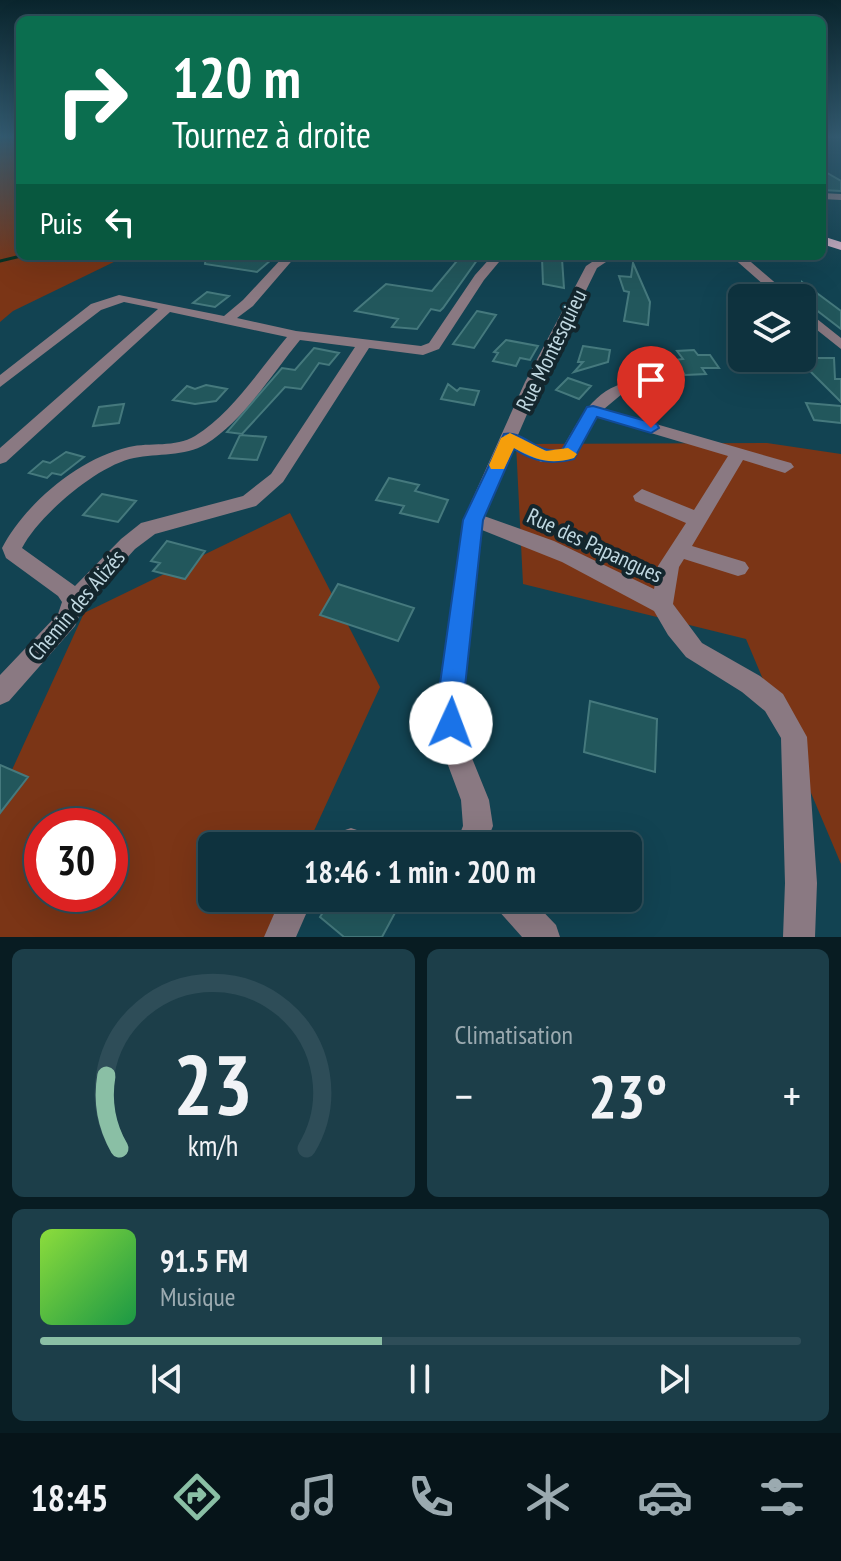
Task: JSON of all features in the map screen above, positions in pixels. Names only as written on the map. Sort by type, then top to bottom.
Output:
[{"type":"street","points":[[225,321],[248,303],[286,260]]},
{"type":"street","points":[[0,382],[105,302],[132,299],[166,309],[296,335],[408,352],[423,351],[434,346],[495,260]]},
{"type":"street","name":"Rue Montesquieu","points":[[474,832],[475,800],[452,741],[450,705],[473,520],[533,382],[592,266],[602,260]]},
{"type":"street","points":[[742,260],[770,284]]},
{"type":"street","points":[[0,458],[166,309]]},
{"type":"street","points":[[816,323],[841,345]]},
{"type":"street","points":[[73,602],[66,590],[13,552],[18,534],[78,477],[98,465],[128,453],[180,449],[213,430],[296,335]]},
{"type":"street","name":"Chemin des Alizés","points":[[0,693],[67,619],[73,602],[128,544],[148,528],[235,506],[263,492],[277,478],[363,346]]},
{"type":"street","points":[[510,438],[533,453],[552,458],[568,455],[593,411],[613,391],[627,386],[646,385]]},
{"type":"street","points":[[593,411],[785,467]]},
{"type":"street","name":"Rue des Papangues","points":[[473,520],[558,550],[662,604],[669,566],[739,453]]},
{"type":"street","points":[[642,496],[696,519]]},
{"type":"street","points":[[679,550],[738,568]]},
{"type":"street","points":[[662,604],[680,635],[693,649],[766,693],[779,706],[794,737],[801,883],[799,937]]},
{"type":"street","points":[[280,937],[291,912]]},
{"type":"street","points":[[521,912],[544,937]]},
{"type":"shaded area","points":[[0,181],[16,181],[16,260],[118,260],[13,311],[0,322]]},
{"type":"shaded area","points":[[767,443],[841,454],[841,864],[746,639],[523,584],[516,444]]},
{"type":"shaded area","points":[[290,513],[380,687],[313,832],[198,832],[198,912],[277,912],[266,937],[0,937],[0,796],[84,613]]},
{"type":"building","points":[[826,181],[841,181],[841,191],[826,190]]},
{"type":"building","points":[[206,260],[271,260],[257,272],[205,264]]},
{"type":"building","points":[[458,260],[477,260],[443,308],[440,311],[431,309],[417,329],[392,327],[398,319],[355,311],[386,284],[432,291]]},
{"type":"building","points":[[542,260],[562,260],[564,288],[543,284]]},
{"type":"building","points":[[633,263],[650,302],[648,325],[624,321],[629,292],[624,291],[619,276],[631,277]]},
{"type":"building","points":[[207,292],[229,296],[215,307],[193,303]]},
{"type":"building","points":[[816,292],[841,311],[841,329],[816,310]]},
{"type":"building","points":[[477,311],[496,315],[474,348],[453,344]]},
{"type":"building","points":[[506,340],[538,346],[530,360],[520,358],[516,366],[493,361],[498,353],[494,352]]},
{"type":"building","points":[[583,346],[610,350],[608,362],[574,372],[583,362],[578,362]]},
{"type":"building","points":[[314,348],[339,353],[329,365],[319,363],[301,389],[285,387],[242,434],[227,432],[282,368],[295,370]]},
{"type":"building","points":[[694,350],[698,355],[710,355],[719,368],[702,368],[706,374],[685,375],[675,360],[683,359],[677,351]]},
{"type":"building","points":[[816,357],[834,358],[835,379],[841,379],[841,402],[811,372],[816,372]]},
{"type":"building","points":[[568,378],[591,386],[579,399],[556,390]]},
{"type":"building","points":[[448,384],[457,391],[460,388],[479,391],[474,405],[441,399]]},
{"type":"building","points":[[206,385],[227,389],[216,401],[195,404],[173,400],[187,386],[195,389]]},
{"type":"building","points":[[806,403],[841,406],[841,423],[814,420]]},
{"type":"building","points":[[124,404],[119,423],[93,426],[99,407]]},
{"type":"building","points":[[240,435],[266,437],[257,460],[229,458]]},
{"type":"building","points":[[66,452],[84,457],[61,475],[52,473],[47,478],[29,473],[43,461],[50,463]]},
{"type":"building","points":[[389,478],[419,485],[415,491],[448,500],[438,522],[400,513],[404,506],[376,500]]},
{"type":"building","points":[[102,494],[136,501],[118,522],[83,515]]},
{"type":"building","points":[[167,541],[205,551],[185,579],[153,571],[160,563],[151,561]]},
{"type":"building","points":[[338,584],[414,608],[398,641],[320,615]]},
{"type":"building","points":[[590,701],[657,719],[655,772],[584,752]]},
{"type":"building","points":[[0,765],[28,777],[0,813]]},
{"type":"building","points":[[323,912],[395,912],[382,937],[344,937],[320,917]]},
{"type":"waterway","points":[[0,261],[16,257]]},
{"type":"slow traffic","points":[[498,465],[510,438],[541,456],[552,458],[568,454]]},
{"type":"route","points":[[451,723],[450,705],[473,520],[510,438],[533,453],[552,458],[568,455],[593,411],[651,428]]}]
